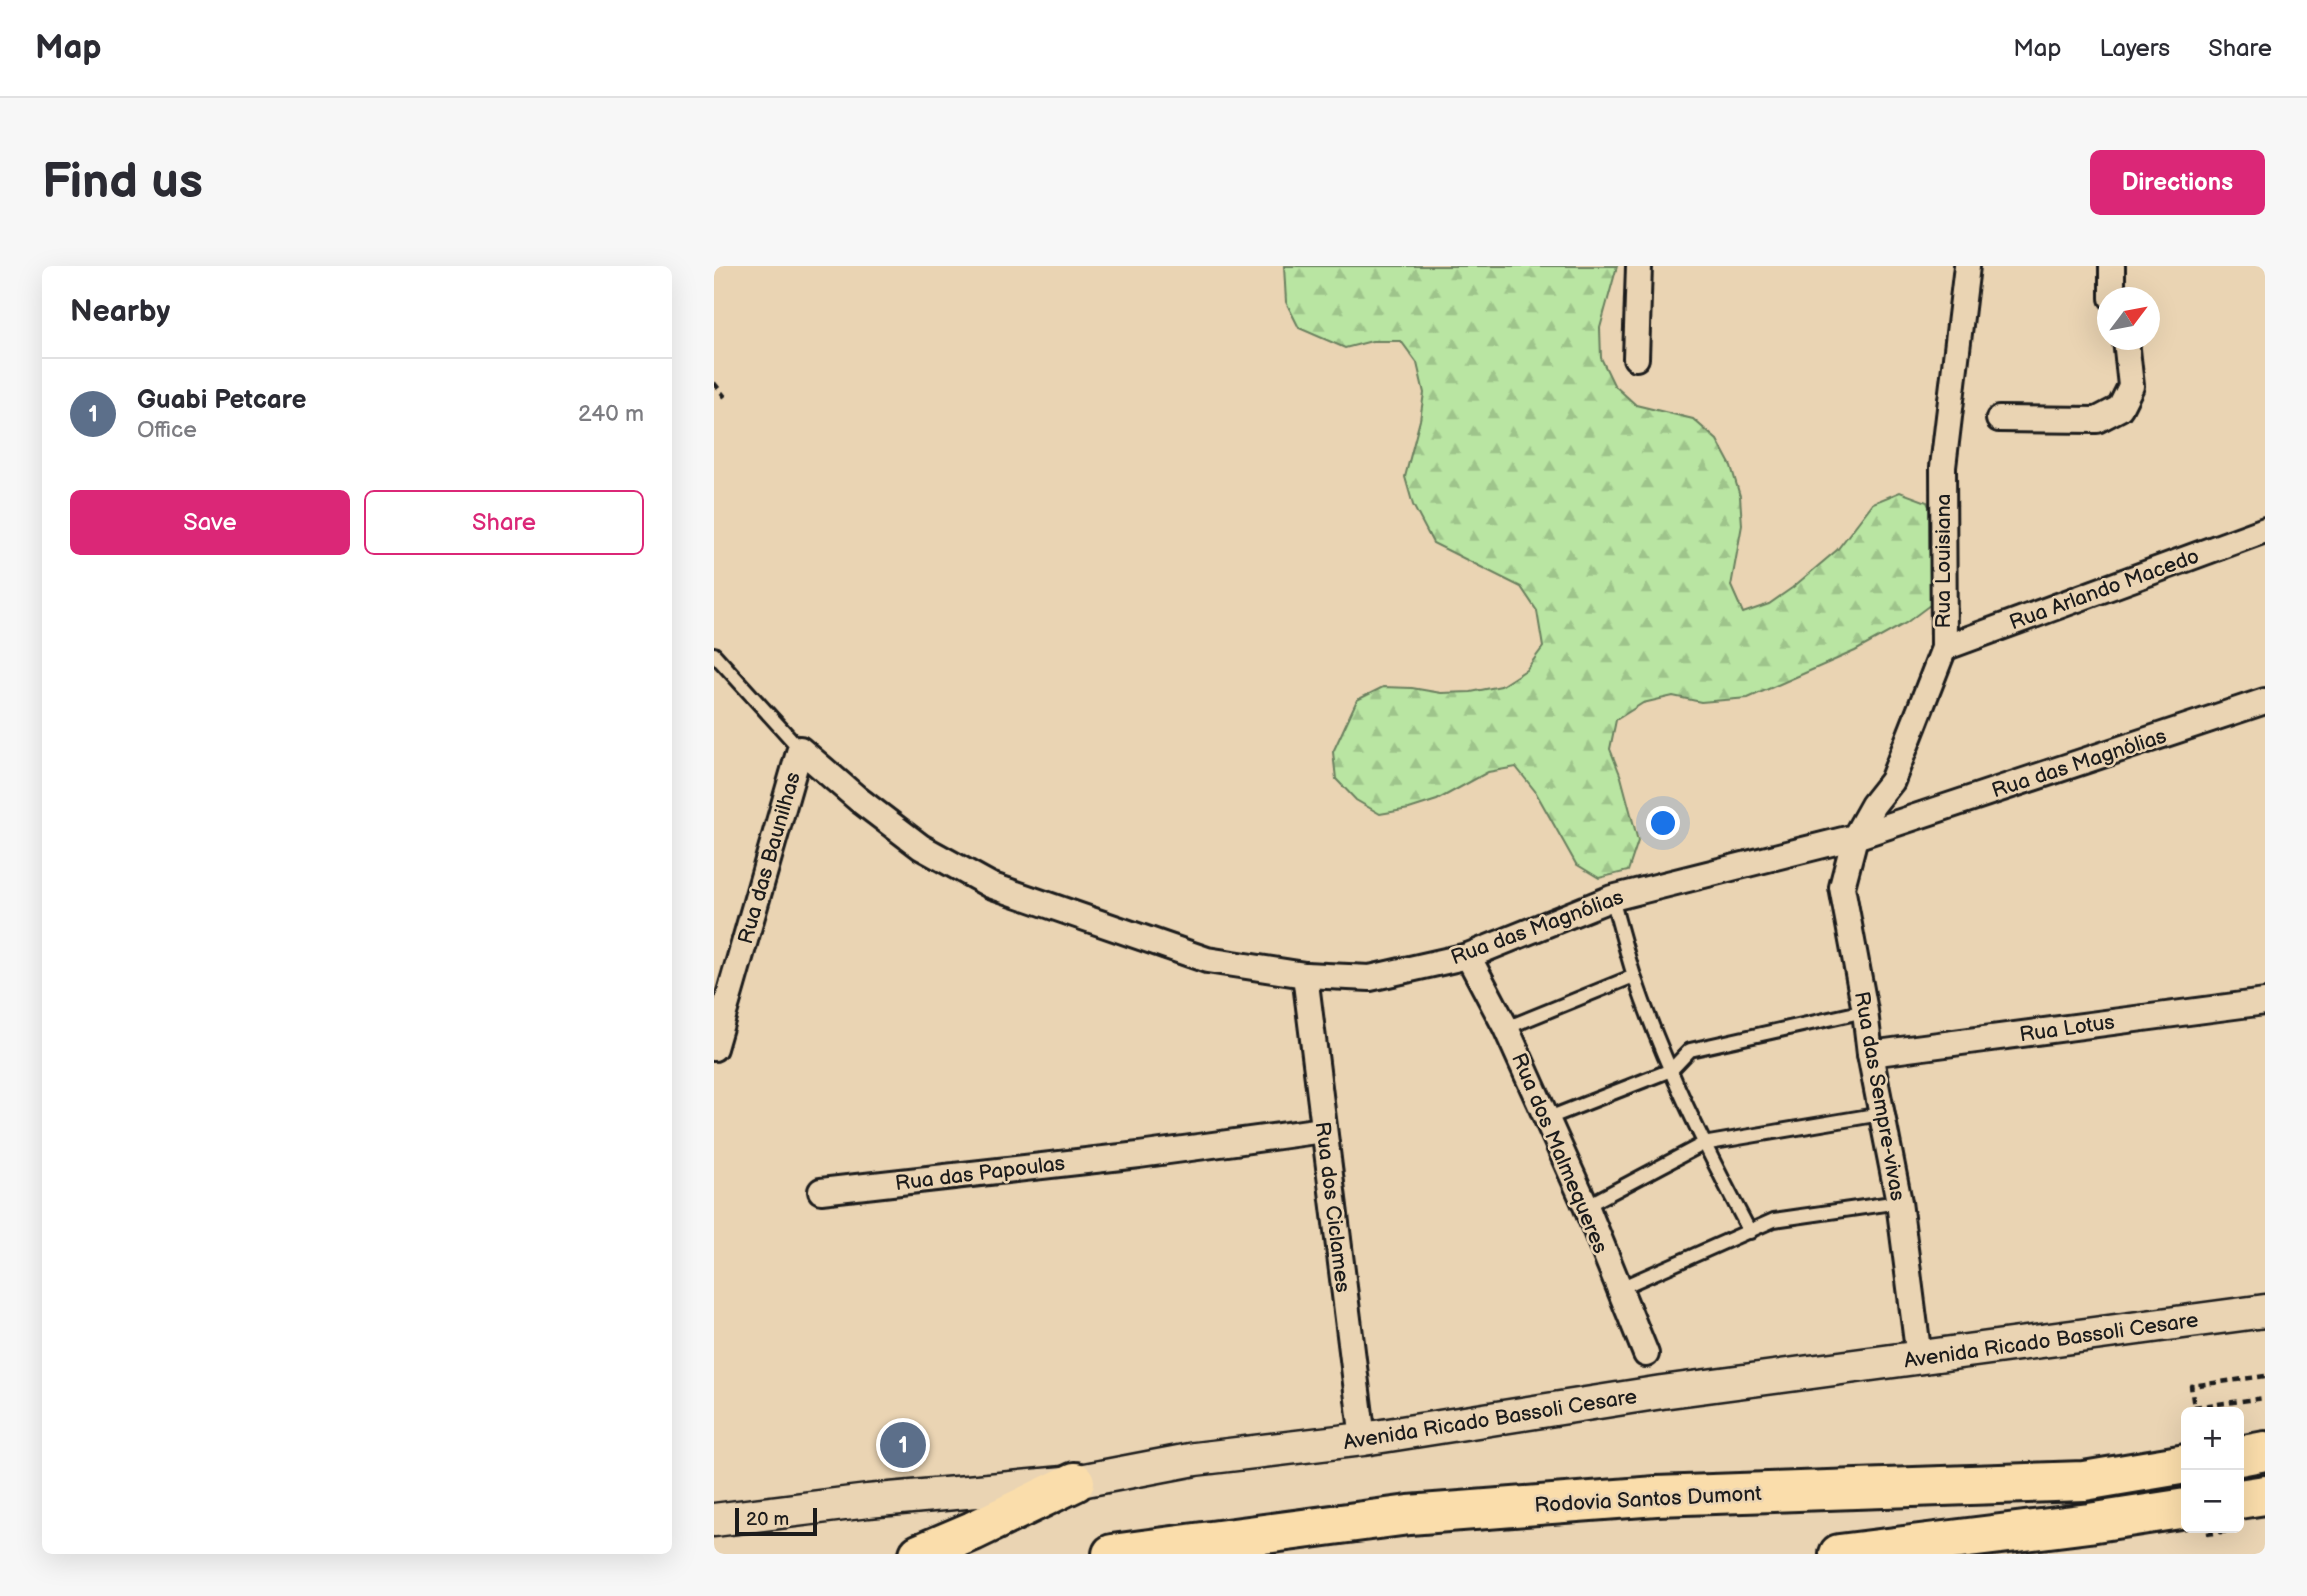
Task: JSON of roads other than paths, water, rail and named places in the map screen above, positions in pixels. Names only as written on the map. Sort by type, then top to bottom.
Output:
[{"type":"highway","points":[[2244,1454],[2265,1451]]},
{"type":"highway","name":"Rodovia Santos Dumont","points":[[1112,1554],[1409,1515],[1656,1496],[2084,1481],[2181,1465]]},
{"type":"highway","points":[[919,1554],[1075,1482]]},
{"type":"highway","points":[[2244,1498],[2265,1495]]},
{"type":"highway","points":[[1839,1554],[2181,1509]]},
{"type":"street","points":[[1636,358],[1639,266]]},
{"type":"street","name":"Rua Louisiana","points":[[1855,837],[1873,805],[1892,781],[1944,648],[1943,467],[1967,266]]},
{"type":"street","points":[[2112,266],[2112,287]]},
{"type":"street","points":[[1998,419],[2097,420],[2120,408],[2131,386],[2127,350]]},
{"type":"street","name":"Rua Arlando Macedo","points":[[1944,648],[2265,530]]},
{"type":"street","name":"Rua das Magnólias","points":[[800,749],[858,799],[922,847],[990,885],[1207,960],[1305,975],[1370,978],[1468,956],[1612,898],[1855,837],[2265,701]]},
{"type":"street","name":"Rua das Baunilhas","points":[[714,1048],[800,749]]},
{"type":"street","name":"Rua das Sempre-vivas","points":[[1855,837],[1842,887],[1870,1054],[1899,1202],[1919,1358]]},
{"type":"street","name":"Rua dos Malmequeres","points":[[1468,956],[1506,1028],[1586,1206],[1646,1354]]},
{"type":"street","name":"Rua dos Ciclames","points":[[1305,975],[1363,1439]]},
{"type":"street","name":"Rua Lotus","points":[[1870,1054],[2265,1002]]},
{"type":"street","name":"Rua das Papoulas","points":[[821,1191],[1139,1155],[1323,1129]]},
{"type":"street","name":"Avenida Ricado Bassoli Cesare","points":[[714,1520],[868,1501],[1075,1482],[1195,1459],[1363,1439],[1662,1392],[2265,1311]]},
{"type":"lane","name":"Rua das Magnólias","points":[[714,654],[800,749]]},
{"type":"lane","points":[[1612,898],[1634,976],[1671,1070],[1703,1144],[1750,1232]]},
{"type":"lane","points":[[1506,1028],[1634,976]]},
{"type":"lane","points":[[1546,1119],[1671,1070],[1690,1050],[1865,1012]]},
{"type":"lane","points":[[1586,1206],[1703,1144],[1881,1114]]},
{"type":"lane","points":[[1618,1289],[1774,1220],[1899,1202]]},
{"type":"place","name":"Guabi Petcare","points":[[903,1445]]}]
